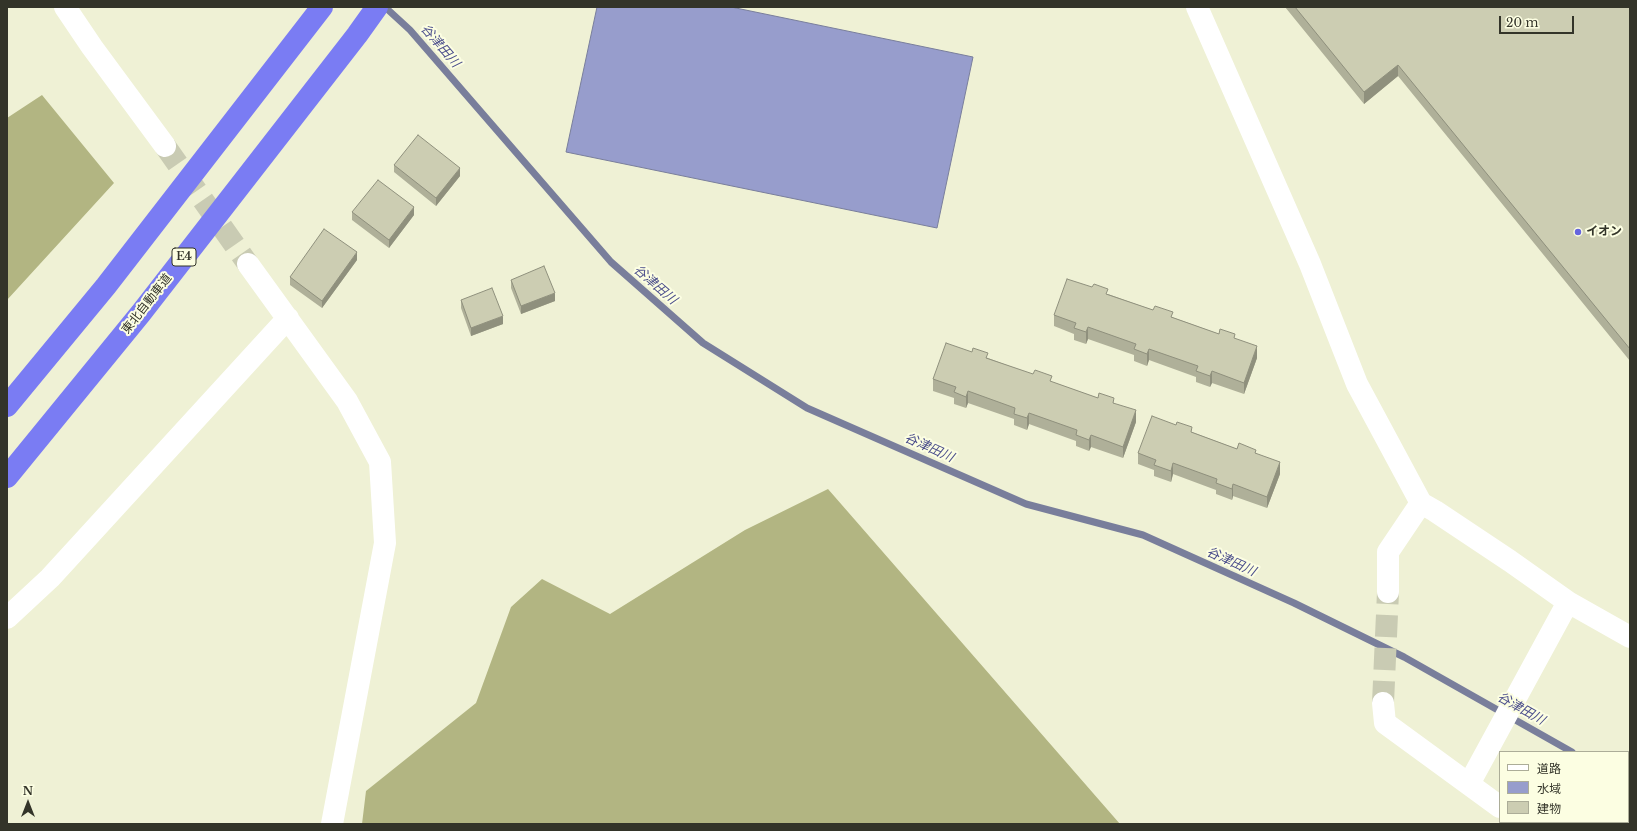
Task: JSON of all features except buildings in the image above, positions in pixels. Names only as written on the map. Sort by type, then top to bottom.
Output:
[{"type":"highway","points":[[7,406],[106,286],[322,7]]},
{"type":"highway","name":"東北自動車道","points":[[7,477],[141,313],[357,35],[377,7]]},
{"type":"street","points":[[65,7],[92,47],[165,146]]},
{"type":"street","points":[[1197,7],[1310,264],[1356,384],[1421,504],[1435,511],[1568,602],[1630,637]]},
{"type":"street","points":[[248,264],[347,401],[380,462],[385,543],[332,824]]},
{"type":"street","points":[[7,618],[50,578],[288,318]]},
{"type":"street","points":[[1388,592],[1388,552],[1421,504]]},
{"type":"street","points":[[1469,784],[1568,602]]},
{"type":"street","points":[[1384,703],[1385,723],[1499,806]]},
{"type":"green space","points":[[42,95],[114,183],[7,300],[7,118]]},
{"type":"green space","points":[[828,489],[1120,824],[362,824],[366,791],[476,703],[511,607],[542,579],[610,614],[745,530]]},
{"type":"water","points":[[597,7],[731,7],[973,57],[937,228],[566,152]]},
{"type":"waterway","name":"谷津田川","points":[[385,7],[410,30],[611,262],[703,343],[807,408],[1026,504],[1143,535],[1294,603],[1404,657],[1570,751]]},
{"type":"tunnel","points":[[165,146],[248,264]]},
{"type":"tunnel","points":[[1383,703],[1388,592]]},
{"type":"place","name":"イオン","points":[[1578,232]]}]
